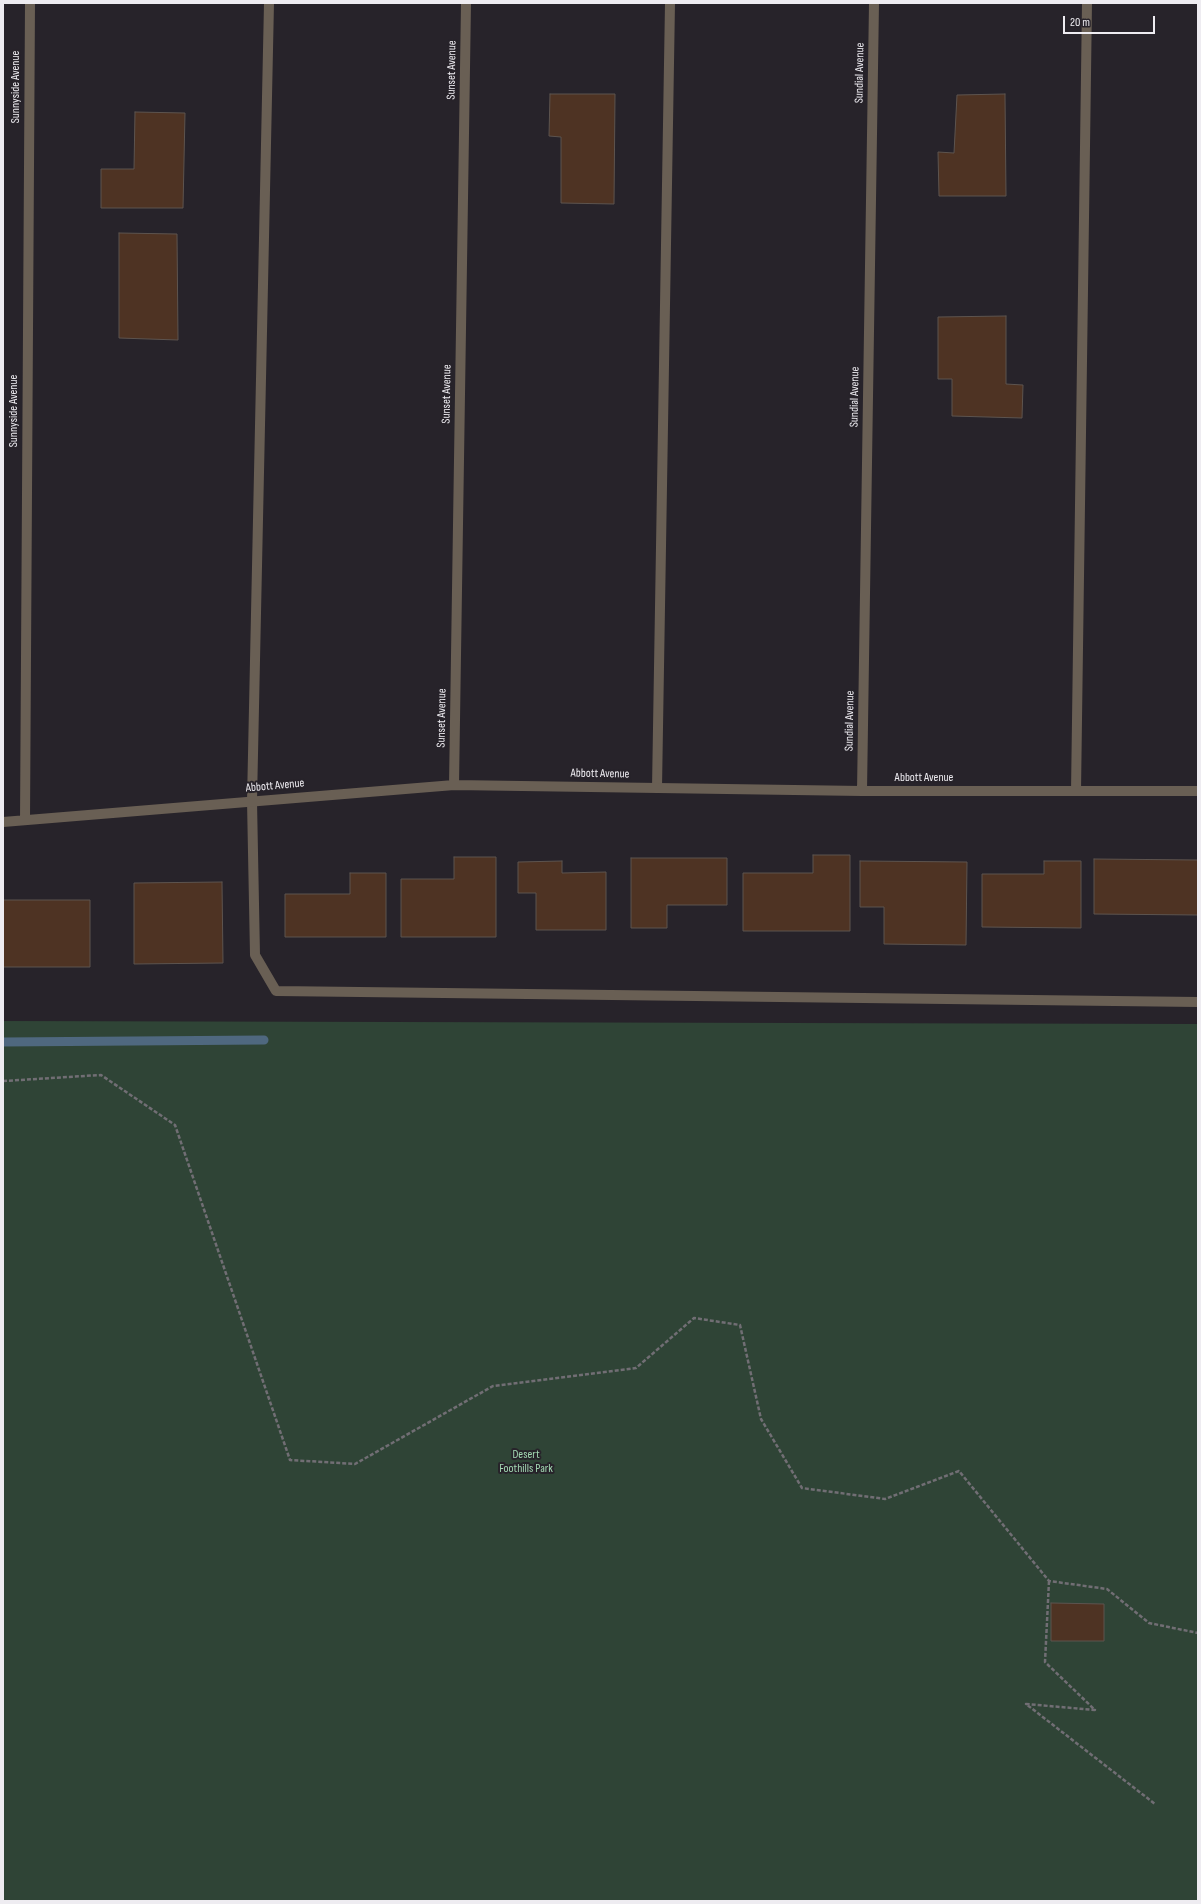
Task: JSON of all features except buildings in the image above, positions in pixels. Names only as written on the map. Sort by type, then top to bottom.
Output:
[{"type":"street","name":"Sunnyside Avenue","points":[[25,820],[30,3]]},
{"type":"street","points":[[269,3],[252,801],[254,955],[276,992],[1198,1002]]},
{"type":"street","name":"Sunset Avenue","points":[[454,785],[466,3]]},
{"type":"street","points":[[657,788],[670,3]]},
{"type":"street","name":"Sundial Avenue","points":[[862,791],[874,3]]},
{"type":"street","points":[[1076,791],[1087,3]]},
{"type":"street","name":"Abbott Avenue","points":[[3,822],[454,785],[862,791],[1198,791]]},
{"type":"path","points":[[3,1081],[101,1074],[175,1125],[290,1460],[355,1464],[493,1386],[636,1368],[694,1318],[740,1325],[761,1419],[802,1488],[885,1499],[959,1471],[1049,1582],[1045,1662],[1095,1710],[1026,1704],[1155,1804]]},
{"type":"path","points":[[1049,1582],[1106,1589],[1149,1623],[1198,1633]]},
{"type":"green space","name":"Desert Foothills Park","points":[[3,1021],[1198,1024],[1198,1901],[3,1901]]},
{"type":"waterway","points":[[3,1042],[264,1040]]}]
